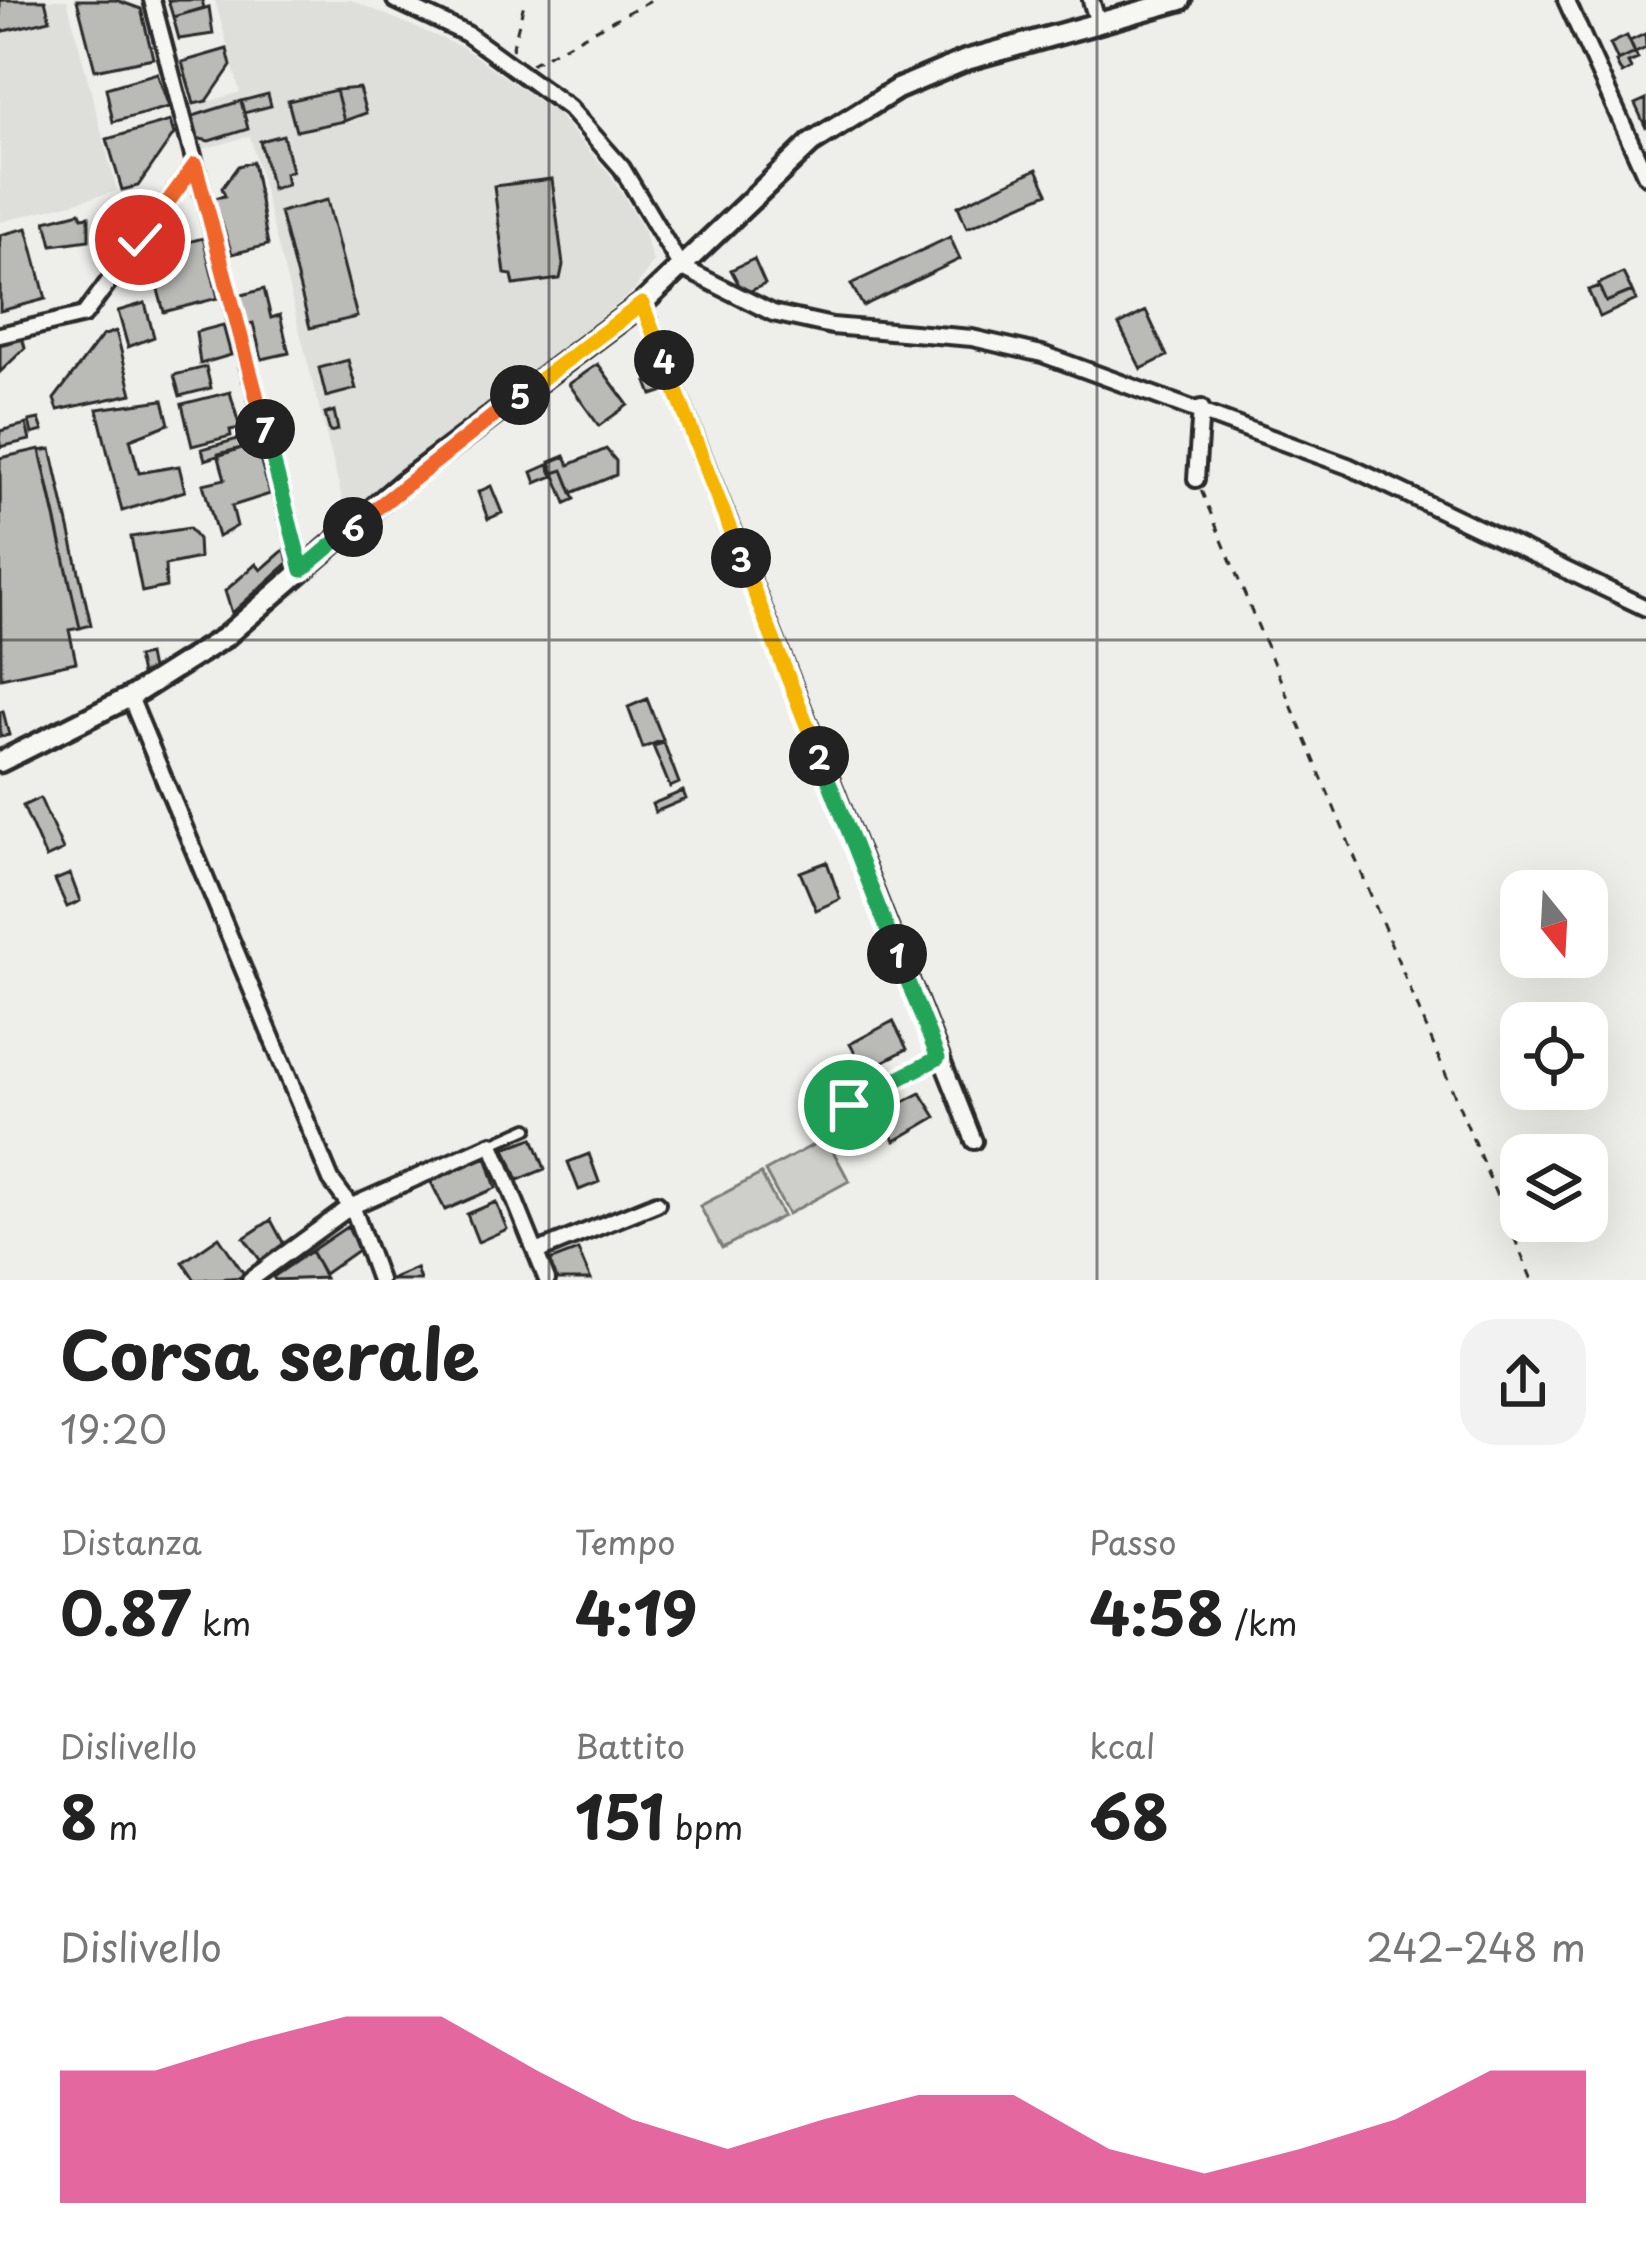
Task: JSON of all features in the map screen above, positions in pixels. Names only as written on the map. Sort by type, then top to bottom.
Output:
[{"type":"main road","points":[[0,762],[130,697],[225,637],[403,483],[642,304],[812,142],[896,88],[1094,10],[1180,0]]},
{"type":"street","points":[[152,0],[302,570]]},
{"type":"street","points":[[395,0],[467,34],[569,108],[622,168],[681,267],[773,313],[832,326],[972,338],[1042,354],[1201,408],[1348,466],[1646,608]]},
{"type":"street","points":[[1566,0],[1646,176]]},
{"type":"street","points":[[0,335],[84,315],[195,165]]},
{"type":"street","points":[[642,304],[974,1141]]},
{"type":"street","points":[[1196,479],[1201,408]]},
{"type":"street","points":[[130,697],[331,1180],[350,1207],[379,1280]]},
{"type":"street","points":[[250,1280],[350,1207],[492,1144],[547,1280]]},
{"type":"street","points":[[536,1252],[657,1203]]},
{"type":"lane","points":[[849,1105],[938,1058]]},
{"type":"lane","points":[[492,1144],[528,1128]]},
{"type":"path","points":[[514,69],[525,0]]},
{"type":"path","points":[[514,69],[651,0]]},
{"type":"path","points":[[1196,479],[1532,1280]]},
{"type":"shaded area","points":[[0,0],[67,0],[117,191],[0,222]]},
{"type":"shaded area","points":[[215,0],[351,0],[462,47],[556,113],[609,173],[642,226],[653,262],[634,291],[347,517],[250,136],[200,150],[188,108],[240,92]]},
{"type":"shaded area","points":[[826,1138],[849,1181],[788,1214],[765,1171]]},
{"type":"shaded area","points":[[761,1174],[783,1216],[722,1248],[700,1206]]},
{"type":"building","points":[[0,0],[45,0],[50,20],[0,32]]},
{"type":"building","points":[[77,0],[116,0],[141,9],[153,58],[95,70]]},
{"type":"building","points":[[168,0],[202,0],[204,8],[173,17]]},
{"type":"building","points":[[209,7],[213,34],[179,39],[173,17]]},
{"type":"building","points":[[1645,34],[1646,48],[1635,53],[1630,41]]},
{"type":"building","points":[[1627,36],[1635,53],[1618,61],[1610,44]]},
{"type":"building","points":[[227,49],[231,66],[207,101],[194,104],[182,62]]},
{"type":"building","points":[[1635,53],[1638,59],[1628,63],[1631,69],[1622,74],[1616,62]]},
{"type":"building","points":[[157,73],[169,107],[113,122],[106,88]]},
{"type":"building","points":[[359,88],[366,113],[344,121],[336,90]]},
{"type":"building","points":[[336,90],[344,121],[296,131],[288,101]]},
{"type":"building","points":[[268,94],[271,106],[244,113],[241,101]]},
{"type":"building","points":[[1646,99],[1646,128],[1635,104]]},
{"type":"building","points":[[241,101],[248,129],[209,141],[196,138],[190,117]]},
{"type":"building","points":[[170,121],[174,134],[138,186],[122,190],[107,139]]},
{"type":"building","points":[[283,135],[292,171],[285,173],[287,185],[272,189],[260,141]]},
{"type":"building","points":[[253,162],[268,245],[232,254],[214,198],[225,196],[222,188],[238,166]]},
{"type":"building","points":[[1037,169],[1048,193],[967,228],[958,206]]},
{"type":"building","points":[[552,179],[563,265],[560,279],[514,285],[512,275],[505,274],[494,186]]},
{"type":"building","points":[[327,200],[357,317],[310,328],[280,212]]},
{"type":"building","points":[[80,212],[82,217],[89,216],[89,240],[52,245],[46,221]]},
{"type":"building","points":[[27,228],[46,299],[0,311],[0,235]]},
{"type":"building","points":[[950,237],[960,259],[863,306],[851,284]]},
{"type":"building","points":[[203,238],[218,298],[164,312],[154,275],[166,272],[161,249]]},
{"type":"building","points":[[754,259],[765,284],[744,294],[731,270]]},
{"type":"building","points":[[1623,273],[1632,291],[1606,302],[1598,284]]},
{"type":"building","points":[[1599,286],[1606,302],[1632,291],[1636,300],[1600,317],[1588,290]]},
{"type":"building","points":[[264,289],[271,318],[280,315],[289,353],[262,359],[253,323],[245,325],[238,296]]},
{"type":"building","points":[[145,303],[154,337],[128,347],[118,311]]},
{"type":"building","points":[[1146,311],[1167,356],[1141,369],[1119,325]]},
{"type":"building","points":[[223,325],[231,355],[200,364],[196,332]]},
{"type":"building","points":[[116,331],[132,394],[58,410],[54,399],[102,336]]},
{"type":"building","points":[[22,337],[25,348],[0,372],[0,344]]},
{"type":"building","points":[[348,360],[356,389],[326,397],[319,368]]},
{"type":"building","points":[[598,364],[628,405],[599,426],[569,384]]},
{"type":"building","points":[[206,367],[211,388],[180,396],[174,375]]},
{"type":"building","points":[[659,378],[664,391],[652,395],[647,382]]},
{"type":"building","points":[[230,392],[240,428],[230,430],[231,436],[192,446],[182,404]]},
{"type":"building","points":[[163,400],[169,424],[130,439],[139,473],[179,466],[185,491],[122,511],[97,409]]},
{"type":"building","points":[[334,411],[338,430],[330,432],[325,414]]},
{"type":"building","points":[[39,419],[43,431],[32,434],[29,421]]},
{"type":"building","points":[[26,424],[30,440],[0,447],[0,431]]},
{"type":"building","points":[[245,437],[248,446],[205,460],[202,449]]},
{"type":"building","points":[[256,444],[270,494],[232,506],[237,526],[218,537],[203,484],[225,479],[218,454]]},
{"type":"building","points":[[40,449],[80,628],[69,630],[76,662],[1,678],[0,458]]},
{"type":"building","points":[[51,449],[91,625],[80,628],[40,451]]},
{"type":"building","points":[[606,449],[616,461],[616,475],[572,493],[563,470],[554,473],[550,462],[565,456],[569,465]]},
{"type":"building","points":[[548,465],[553,476],[536,483],[532,472]]},
{"type":"building","points":[[563,470],[575,499],[566,503],[554,473]]},
{"type":"building","points":[[491,486],[502,513],[488,519],[478,492]]},
{"type":"building","points":[[189,528],[198,539],[199,558],[165,565],[166,587],[142,592],[131,537]]},
{"type":"building","points":[[285,549],[288,563],[232,613],[225,591],[256,564],[261,570]]},
{"type":"building","points":[[148,655],[151,670],[141,674],[137,657]]},
{"type":"building","points":[[647,699],[663,740],[643,748],[628,707]]},
{"type":"building","points":[[0,712],[9,735],[0,737]]},
{"type":"building","points":[[664,743],[679,783],[670,787],[653,746]]},
{"type":"building","points":[[683,791],[686,799],[655,812],[652,804]]},
{"type":"building","points":[[40,798],[63,850],[46,858],[23,806]]},
{"type":"building","points":[[827,862],[840,899],[816,910],[800,872]]},
{"type":"building","points":[[70,874],[80,901],[67,907],[55,880]]},
{"type":"building","points":[[893,1021],[907,1049],[865,1071],[850,1044]]},
{"type":"building","points":[[921,1093],[936,1117],[895,1141],[889,1131],[880,1136],[870,1119]]},
{"type":"building","points":[[533,1138],[545,1169],[518,1180],[505,1148]]},
{"type":"building","points":[[589,1154],[599,1182],[579,1190],[568,1162]]},
{"type":"building","points":[[486,1157],[496,1188],[445,1210],[430,1180]]},
{"type":"building","points":[[496,1202],[507,1229],[478,1242],[467,1214]]},
{"type":"building","points":[[271,1220],[286,1248],[263,1264],[244,1238]]},
{"type":"building","points":[[348,1226],[358,1250],[324,1274],[311,1251]]},
{"type":"building","points":[[219,1237],[246,1277],[195,1280],[183,1262]]},
{"type":"building","points":[[578,1250],[591,1280],[557,1280],[549,1261]]},
{"type":"building","points":[[311,1251],[325,1278],[275,1280],[273,1277]]},
{"type":"building","points":[[416,1268],[420,1280],[388,1280]]},
{"type":"route","points":[[140,240],[195,165],[302,570],[403,483],[642,304],[938,1058],[849,1105]]}]
